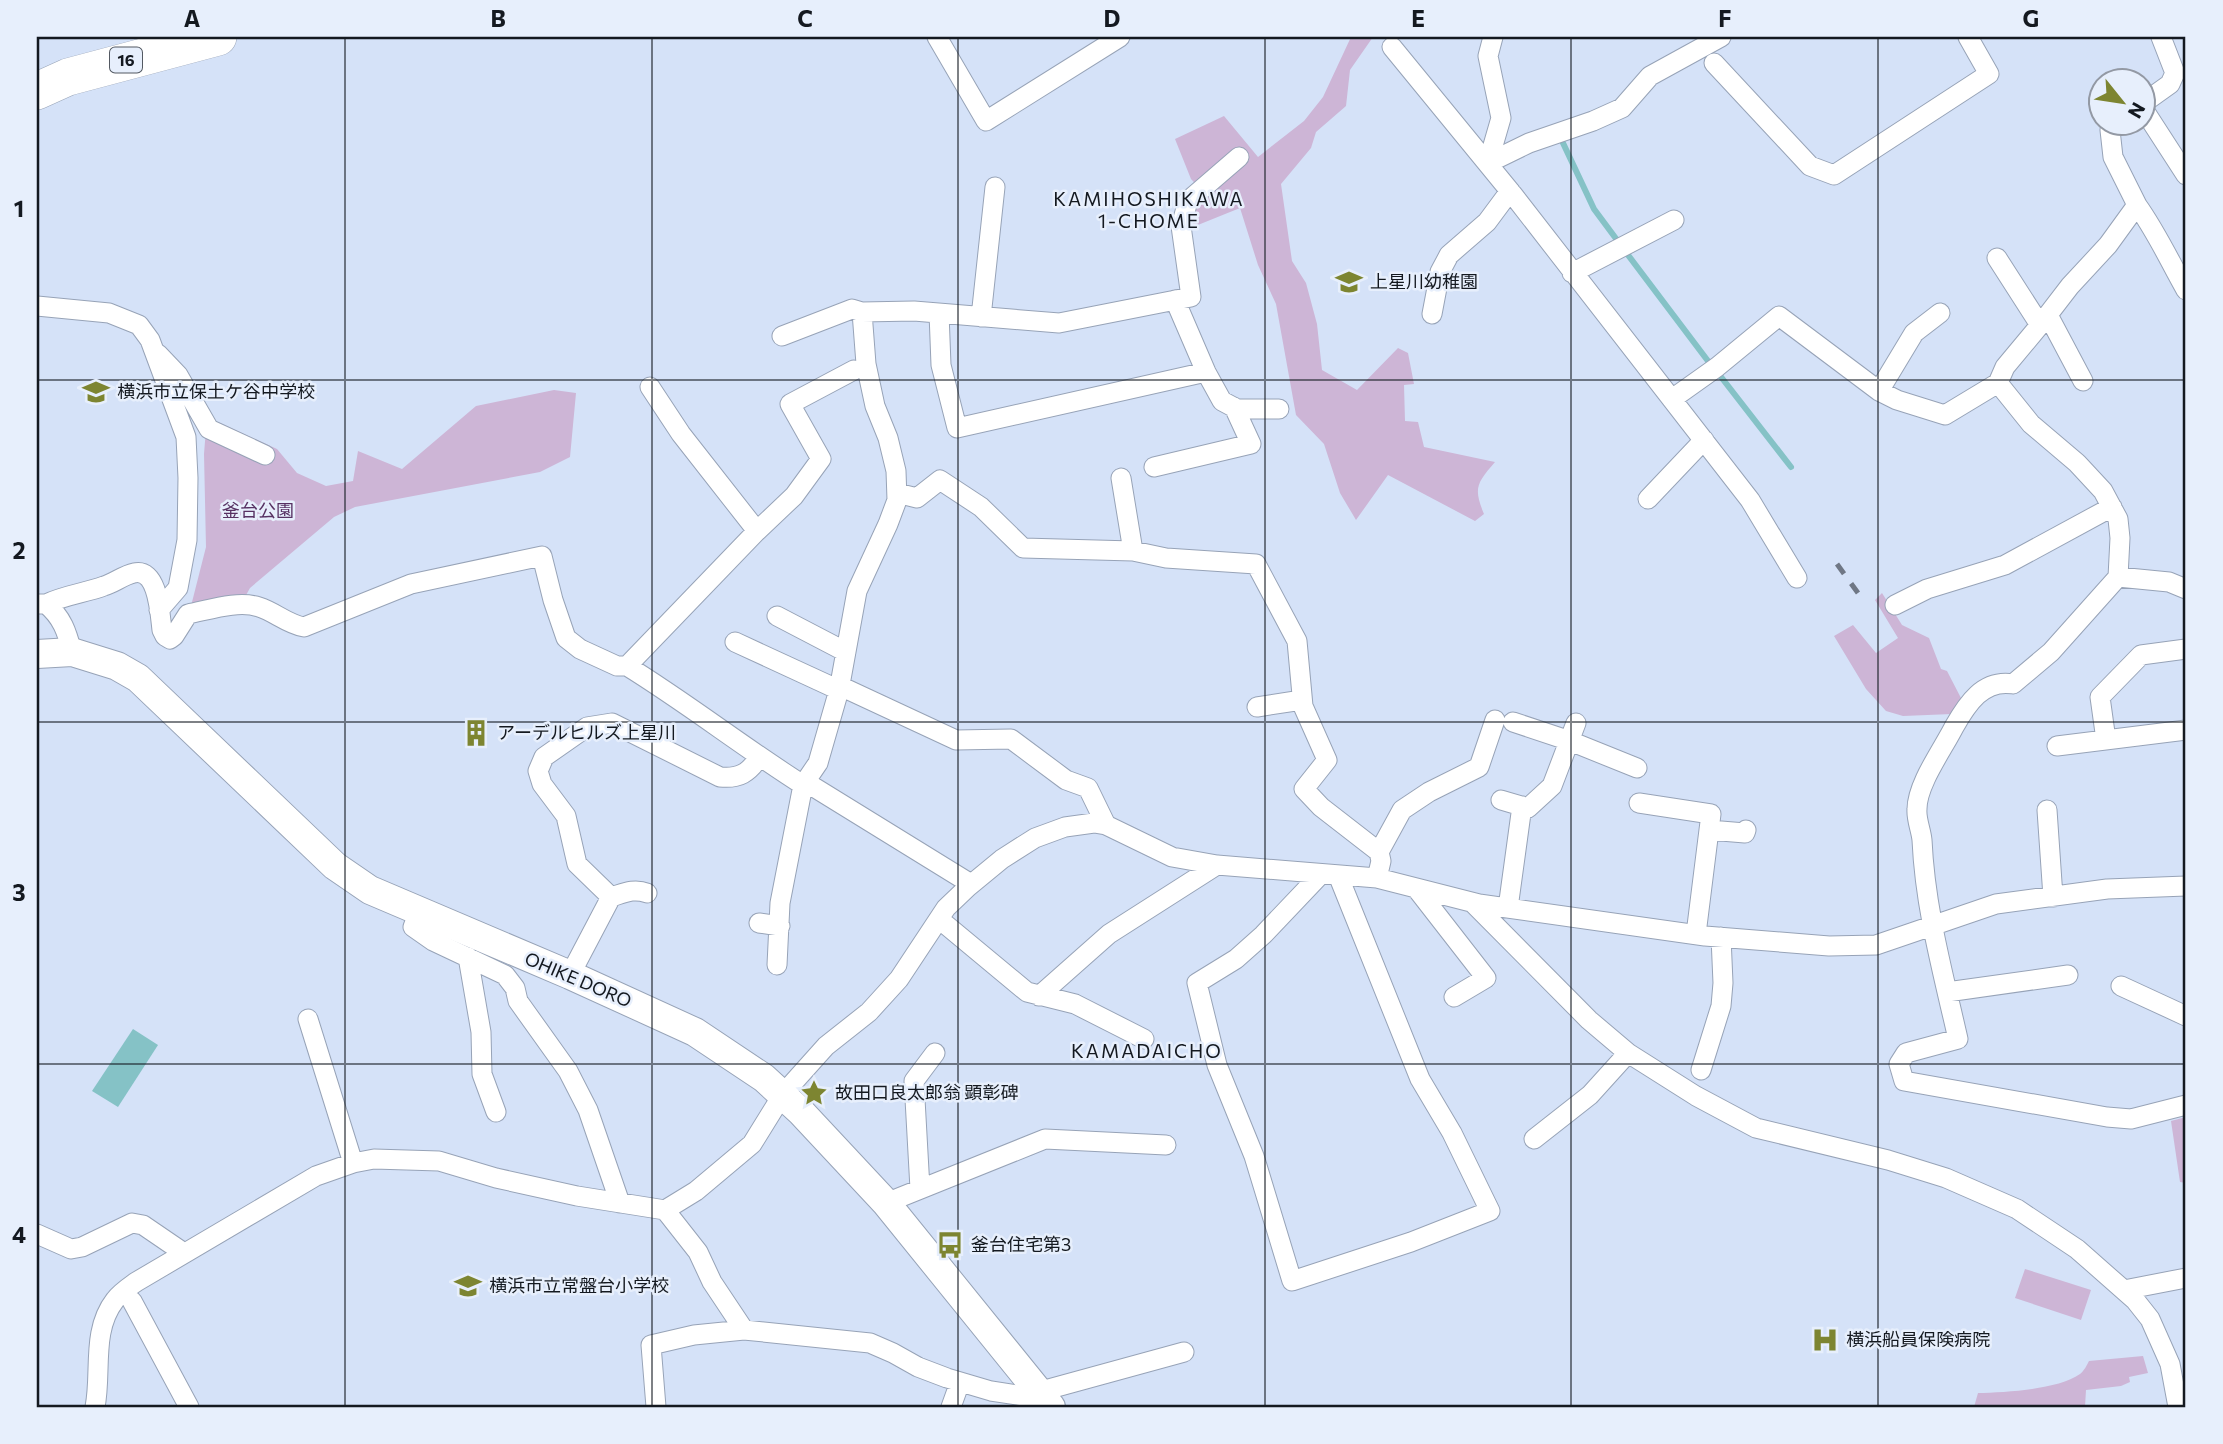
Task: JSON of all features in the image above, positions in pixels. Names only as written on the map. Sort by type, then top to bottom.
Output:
[{"type":"highway","name":"16","points":[[37,70],[59,58],[144,37]]},
{"type":"highway","name":"16","points":[[37,91],[68,77],[218,37]]},
{"type":"street","points":[[937,37],[986,121],[1120,37]]},
{"type":"street","points":[[1488,163],[1502,118],[1488,56],[1493,37]]},
{"type":"street","points":[[1488,163],[1529,143],[1622,108],[1650,76],[1706,56],[1721,37]]},
{"type":"street","points":[[1706,56],[1810,166],[1834,175],[1989,74],[1968,37]]},
{"type":"street","points":[[2156,95],[2170,84],[2175,73],[2161,37]]},
{"type":"street","points":[[1392,47],[1488,163],[1750,500],[1797,578]]},
{"type":"street","points":[[2156,127],[2186,175]]},
{"type":"street","points":[[2111,136],[2113,157],[2186,290]]},
{"type":"street","points":[[782,336],[852,309],[862,312],[939,313],[1059,323],[1191,297],[1181,226],[1188,201],[1239,157]]},
{"type":"street","points":[[981,317],[995,187]]},
{"type":"street","points":[[1432,314],[1440,272],[1449,255],[1487,222],[1510,191]]},
{"type":"street","points":[[1672,399],[1717,367],[1779,316],[1879,391],[1897,400],[1945,415],[1998,383],[2005,367],[2070,286],[2108,245],[2137,205]]},
{"type":"street","points":[[1572,272],[1674,220]]},
{"type":"street","points":[[1997,258],[2044,320],[2083,381]]},
{"type":"street","points":[[1175,300],[1206,372],[1222,401],[1234,407],[1279,409]]},
{"type":"street","points":[[37,306],[109,313],[139,325],[153,349],[186,437],[188,478],[187,540],[178,588],[159,610]]},
{"type":"street","points":[[778,965],[780,903],[804,783],[818,763],[839,688],[857,591],[897,500],[896,471],[875,405],[866,364],[862,312]]},
{"type":"street","points":[[939,313],[941,365],[957,428],[1206,372]]},
{"type":"street","points":[[1879,391],[1914,333],[1940,313]]},
{"type":"street","points":[[153,349],[178,375],[209,429],[265,455]]},
{"type":"street","points":[[627,666],[794,496],[821,459],[789,404],[854,370]]},
{"type":"street","points":[[1998,383],[2031,424],[2077,463],[2104,491],[2118,519],[2118,577],[2052,652],[2032,670],[2013,684],[2000,682],[1984,690],[1969,702],[1959,715],[1922,788],[1916,810],[1922,838],[1925,888],[1958,1039],[1906,1053],[1899,1064],[1904,1081],[2107,1117],[2131,1119],[2186,1105]]},
{"type":"street","points":[[650,387],[681,434],[757,531]]},
{"type":"street","points":[[1154,467],[1251,444],[1234,407]]},
{"type":"street","points":[[1648,499],[1704,440]]},
{"type":"street","points":[[1121,478],[1133,551]]},
{"type":"street","points":[[897,494],[917,498],[940,480],[981,507],[1023,548],[1133,551],[1166,558],[1256,564],[1297,641],[1302,700],[1327,760],[1304,789],[1321,807],[1379,852],[1381,861],[1377,878]]},
{"type":"street","points":[[1895,605],[1927,589],[2005,565],[2112,507]]},
{"type":"street","points":[[41,604],[102,587],[136,572],[146,575],[154,583],[162,630],[170,639],[188,614],[235,606],[257,606],[293,625],[304,627],[411,583],[542,556],[566,638],[580,649],[617,666],[627,666],[686,703],[759,757],[971,884]]},
{"type":"street","points":[[2118,577],[2169,582],[2186,589]]},
{"type":"street","points":[[41,604],[57,613],[67,631],[72,652]]},
{"type":"street","points":[[777,616],[846,652]]},
{"type":"street","points":[[735,642],[956,740],[1011,739],[1066,780],[1088,788],[1105,825]]},
{"type":"street","points":[[2106,740],[2100,697],[2141,655],[2186,649]]},
{"type":"street","name":"OHIKE DORO","points":[[37,654],[72,652],[117,666],[138,678],[335,866],[370,890],[695,1032],[764,1078],[783,1094],[886,1203],[1044,1400]]},
{"type":"street","points":[[1256,707],[1302,700]]},
{"type":"street","points":[[1379,852],[1402,810],[1429,792],[1479,767],[1504,721],[1573,732],[1637,768]]},
{"type":"street","points":[[611,897],[576,864],[566,816],[542,784],[538,771],[544,757],[587,727],[612,723],[720,778],[733,779],[750,771],[759,757]]},
{"type":"street","points":[[2057,746],[2186,730]]},
{"type":"street","points":[[1501,800],[1528,808],[1552,786],[1573,732]]},
{"type":"street","points":[[1639,803],[1711,814],[1696,934]]},
{"type":"street","points":[[1508,908],[1522,806]]},
{"type":"street","points":[[2047,810],[2053,897]]},
{"type":"street","points":[[95,1407],[98,1347],[104,1320],[115,1298],[129,1295],[184,1253],[316,1176],[353,1163],[374,1159],[439,1161],[496,1178],[666,1210],[696,1191],[752,1144],[783,1094],[826,1046],[869,1012],[899,979],[946,908],[971,884],[1002,859],[1035,838],[1065,827],[1094,823],[1105,825],[1172,857],[1217,865],[1377,878],[1472,902],[1508,908],[1721,937],[1829,946],[1876,944],[1996,904],[2106,889],[2186,886]]},
{"type":"street","points":[[1709,830],[1745,833],[1746,830]]},
{"type":"street","points":[[1039,996],[1109,934],[1217,865]]},
{"type":"street","points":[[1330,874],[1420,1079],[1452,1133],[1490,1211],[1411,1242],[1292,1281],[1254,1156],[1217,1065],[1197,982],[1236,959],[1330,874]]},
{"type":"street","points":[[1416,888],[1486,978],[1454,997]]},
{"type":"street","points":[[569,975],[611,897],[639,890],[647,893]]},
{"type":"street","points":[[1472,902],[1580,1011],[1628,1053],[1696,1096],[1756,1128],[1888,1160],[1946,1178],[2017,1209],[2077,1249],[2124,1290],[2150,1319],[2178,1365],[2178,1407]]},
{"type":"street","points":[[419,911],[413,927],[433,941],[505,975],[515,988],[517,1001],[568,1071],[588,1110],[620,1203]]},
{"type":"street","points":[[939,919],[1027,992],[1075,1004],[1144,1039]]},
{"type":"street","points":[[759,923],[780,926]]},
{"type":"street","points":[[1701,1070],[1721,1006],[1721,937]]},
{"type":"street","points":[[468,957],[481,1032],[482,1074],[496,1112]]},
{"type":"street","points":[[1947,992],[2068,975]]},
{"type":"street","points":[[2121,986],[2186,1016]]},
{"type":"street","points":[[308,1019],[353,1163]]},
{"type":"street","points":[[920,1189],[914,1082],[934,1053]]},
{"type":"street","points":[[1534,1139],[1590,1095],[1628,1053]]},
{"type":"street","points":[[886,1203],[1045,1139],[1166,1145]]},
{"type":"street","points":[[666,1210],[698,1252],[712,1282],[744,1330]]},
{"type":"street","points":[[37,1234],[71,1249],[82,1247],[132,1223],[143,1225],[184,1253]]},
{"type":"street","points":[[2124,1290],[2186,1278]]},
{"type":"street","points":[[129,1295],[189,1407]]},
{"type":"street","points":[[656,1407],[651,1345],[694,1335],[744,1330],[870,1343],[918,1367],[960,1382],[991,1391],[1044,1400],[1184,1352]]},
{"type":"street","points":[[951,1407],[960,1382]]},
{"type":"green space","points":[[1351,37],[1373,37],[1350,70],[1346,106],[1316,132],[1311,148],[1281,184],[1292,261],[1306,283],[1317,324],[1322,370],[1357,390],[1398,348],[1408,353],[1414,384],[1404,385],[1405,421],[1418,422],[1424,447],[1495,462],[1479,486],[1479,498],[1484,514],[1475,521],[1388,475],[1356,520],[1340,493],[1324,444],[1296,415],[1276,304],[1258,265],[1240,208],[1188,229],[1198,205],[1206,195],[1191,179],[1175,139],[1224,116],[1258,157],[1304,121],[1323,97]]},
{"type":"green space","name":"釜台公園","points":[[554,390],[576,393],[570,457],[540,472],[355,507],[334,517],[250,588],[245,597],[191,606],[206,547],[206,429],[218,422],[277,449],[297,473],[326,486],[353,481],[358,451],[402,469],[476,406]]},
{"type":"green space","points":[[1882,593],[1902,625],[1929,638],[1941,669],[1947,671],[1962,700],[1952,714],[1903,716],[1886,711],[1866,689],[1834,636],[1853,625],[1876,653],[1898,638],[1875,600]]},
{"type":"green space","points":[[2186,1117],[2186,1183],[2180,1182],[2171,1121]]},
{"type":"green space","points":[[2025,1269],[2091,1290],[2081,1320],[2015,1298]]},
{"type":"green space","points":[[2143,1356],[2148,1373],[2129,1377],[2130,1382],[2121,1386],[2086,1390],[2085,1407],[1974,1407],[1978,1393],[2045,1387],[2080,1374],[2089,1361]]},
{"type":"shaded area","points":[[133,1029],[158,1045],[118,1107],[92,1091]]},
{"type":"waterway","points":[[1563,143],[1594,209],[1617,240]]},
{"type":"waterway","points":[[1628,255],[1711,365]]},
{"type":"waterway","points":[[1718,373],[1791,467]]},
{"type":"railway","points":[[1837,564],[1858,593]]},
{"type":"place","name":"上星川幼稚園","points":[[1349,282]]},
{"type":"place","name":"横浜市立保土ケ谷中学校","points":[[96,392]]},
{"type":"place","name":"アーデルヒルズ上星川","points":[[476,733]]},
{"type":"place","name":"故田口良太郎翁 顕彰碑","points":[[814,1093]]},
{"type":"place","name":"釜台住宅第3","points":[[950,1245]]},
{"type":"place","name":"横浜市立常盤台小学校","points":[[468,1286]]},
{"type":"place","name":"横浜船員保険病院","points":[[1825,1340]]},
{"type":"district","name":"KAMIHOSHIKAWA 1-CHOME","points":[[1149,210]]},
{"type":"district","name":"KAMADAICHO","points":[[1147,1051]]}]
